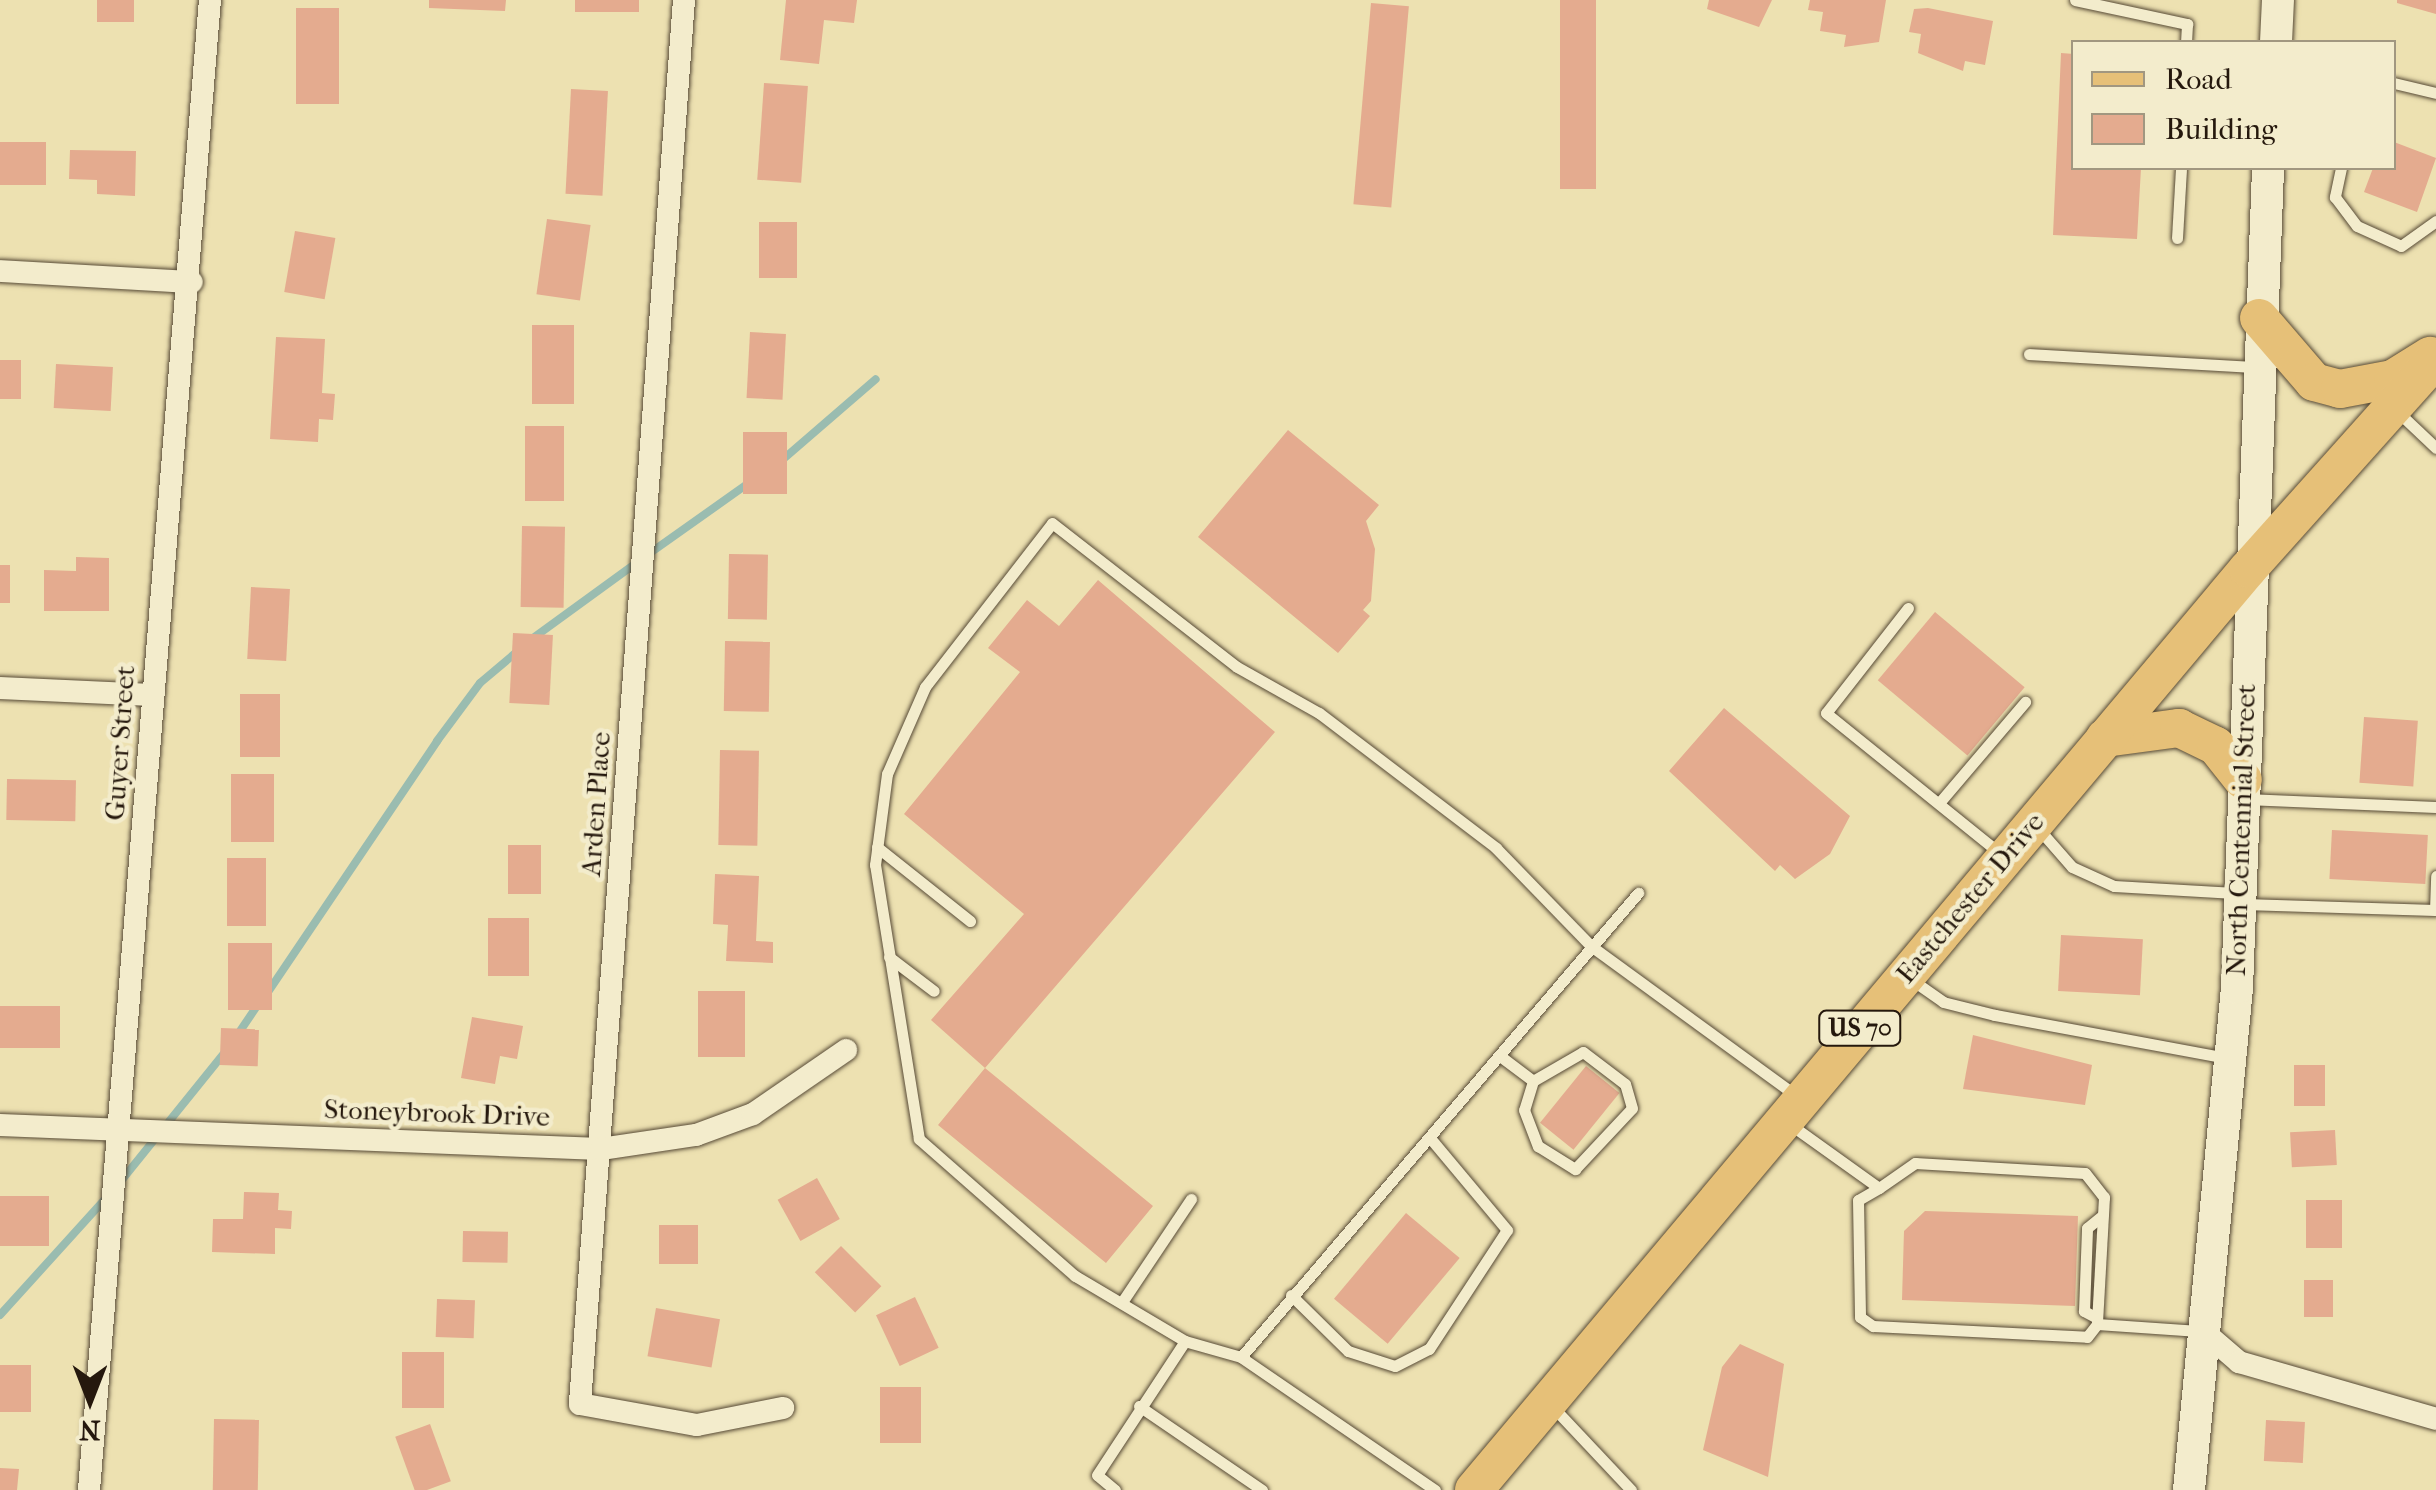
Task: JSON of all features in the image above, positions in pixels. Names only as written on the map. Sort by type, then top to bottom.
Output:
[{"type":"main road","points":[[2260,318],[2298,368],[2340,389],[2393,378],[2436,356]]},
{"type":"main road","name":"Eastchester Drive","points":[[1474,1490],[1904,974],[2248,570],[2395,410],[2436,356]]},
{"type":"main road","points":[[2105,738],[2178,728],[2216,746],[2242,789]]},
{"type":"street","name":"Guyer Street","points":[[88,1490],[122,1131],[152,695],[192,282],[210,0]]},
{"type":"street","name":"Arden Place","points":[[684,0],[580,1404],[697,1425],[784,1408]]},
{"type":"street","points":[[2276,40],[2278,0]]},
{"type":"street","name":"North Centennial Street","points":[[2189,1490],[2230,1058],[2240,899],[2248,570],[2268,170]]},
{"type":"street","points":[[0,272],[192,282]]},
{"type":"street","points":[[0,688],[152,695]]},
{"type":"street","name":"Stoneybrook Drive","points":[[0,1125],[601,1149],[696,1134],[752,1114],[846,1050]]},
{"type":"street","points":[[2204,1331],[2239,1362],[2436,1420]]},
{"type":"lane","points":[[2075,0],[2187,24],[2186,40]]},
{"type":"lane","points":[[2396,83],[2436,93]]},
{"type":"lane","points":[[2177,238],[2180,170]]},
{"type":"lane","points":[[2341,170],[2335,197],[2358,226],[2400,246],[2436,221]]},
{"type":"lane","points":[[2029,354],[2257,367]]},
{"type":"lane","points":[[2395,410],[2436,448]]},
{"type":"lane","points":[[1435,1490],[1241,1357],[1184,1342],[1075,1276],[919,1139],[877,847],[887,774],[924,688],[1052,523],[1237,667],[1319,713],[1496,848],[1592,946],[1792,1109],[1879,1188]]},
{"type":"lane","points":[[1908,608],[1826,712],[2004,857]]},
{"type":"lane","points":[[1940,803],[2025,702]]},
{"type":"lane","points":[[2242,789],[2436,806]]},
{"type":"lane","points":[[2033,822],[2072,867],[2114,886],[2240,899],[2435,910],[2436,876]]},
{"type":"lane","points":[[877,847],[970,921]]},
{"type":"lane","points":[[1241,1357],[1638,893]]},
{"type":"lane","points":[[890,956],[934,991]]},
{"type":"lane","points":[[1904,974],[1944,1002],[2230,1058]]},
{"type":"lane","points":[[1583,1052],[1625,1084],[1632,1108],[1574,1170],[1538,1146],[1526,1128],[1533,1081],[1583,1052]]},
{"type":"lane","points":[[1500,1056],[1533,1081]]},
{"type":"lane","points":[[1291,1295],[1348,1351],[1395,1366],[1429,1349],[1508,1230],[1430,1138]]},
{"type":"lane","points":[[1915,1163],[2084,1173],[2104,1197],[2097,1321],[2088,1337],[1873,1326],[1860,1317],[1858,1200],[1879,1188],[1915,1163]]},
{"type":"lane","points":[[1122,1302],[1192,1199]]},
{"type":"lane","points":[[2097,1321],[2204,1331]]},
{"type":"lane","points":[[1116,1490],[1096,1475],[1138,1406],[1184,1342]]},
{"type":"lane","points":[[1548,1402],[1630,1490]]},
{"type":"lane","points":[[1138,1406],[1262,1490]]},
{"type":"building","points":[[97,0],[134,0],[134,22],[97,22]]},
{"type":"building","points":[[429,0],[506,0],[505,11],[429,8]]},
{"type":"building","points":[[575,0],[639,0],[639,12],[575,12]]},
{"type":"building","points":[[786,0],[857,0],[854,23],[824,20],[819,64],[780,60]]},
{"type":"building","points":[[1560,0],[1596,0],[1596,189],[1560,189]]},
{"type":"building","points":[[1709,0],[1772,0],[1759,27],[1707,9]]},
{"type":"building","points":[[1810,0],[1886,0],[1879,42],[1844,47],[1846,35],[1820,31],[1823,12],[1808,10]]},
{"type":"building","points":[[2436,0],[2436,14],[2397,3]]},
{"type":"building","points":[[1371,3],[1409,6],[1391,208],[1353,204]]},
{"type":"building","points":[[296,8],[339,8],[339,104],[296,104]]},
{"type":"building","points":[[1928,8],[1993,21],[1985,65],[1965,61],[1963,71],[1918,53],[1921,34],[1909,32],[1914,9]]},
{"type":"building","points":[[2061,53],[2071,54],[2071,170],[2141,170],[2137,239],[2053,235]]},
{"type":"building","points":[[764,83],[808,86],[801,183],[757,180]]},
{"type":"building","points":[[571,89],[608,91],[602,196],[566,194]]},
{"type":"building","points":[[0,142],[46,142],[46,185],[0,185]]},
{"type":"building","points":[[2396,143],[2436,158],[2417,212],[2364,192],[2372,170],[2396,170]]},
{"type":"building","points":[[70,150],[136,151],[135,196],[97,194],[97,180],[69,179]]},
{"type":"building","points":[[547,219],[591,225],[580,300],[536,294]]},
{"type":"building","points":[[759,222],[797,222],[797,278],[759,278]]},
{"type":"building","points":[[295,231],[335,238],[325,299],[284,292]]},
{"type":"building","points":[[532,325],[574,325],[574,404],[532,404]]},
{"type":"building","points":[[750,332],[786,334],[782,400],[747,398]]},
{"type":"building","points":[[276,337],[325,339],[322,393],[335,394],[333,420],[319,419],[318,442],[270,439]]},
{"type":"building","points":[[0,360],[21,360],[21,399],[0,399]]},
{"type":"building","points":[[56,364],[113,367],[111,411],[54,408]]},
{"type":"building","points":[[525,426],[564,426],[564,501],[525,501]]},
{"type":"building","points":[[1288,430],[1379,505],[1366,521],[1375,549],[1371,601],[1363,610],[1370,616],[1338,653],[1198,537]]},
{"type":"building","points":[[743,432],[787,432],[787,494],[743,494]]},
{"type":"building","points":[[522,526],[565,527],[564,608],[521,607]]},
{"type":"building","points":[[729,554],[768,555],[767,620],[728,619]]},
{"type":"building","points":[[76,557],[109,558],[109,611],[44,611],[44,570],[76,571]]},
{"type":"building","points":[[0,565],[10,565],[10,603],[0,603]]},
{"type":"building","points":[[1098,580],[1275,732],[985,1068],[931,1020],[1024,914],[904,814],[1020,672],[988,648],[1027,600],[1059,626]]},
{"type":"building","points":[[251,587],[290,589],[286,661],[247,659]]},
{"type":"building","points":[[1935,612],[2025,687],[1967,755],[1878,680]]},
{"type":"building","points":[[513,633],[553,635],[549,705],[509,703]]},
{"type":"building","points":[[725,641],[770,642],[769,712],[724,711]]},
{"type":"building","points":[[240,694],[280,694],[280,757],[240,757]]},
{"type":"building","points":[[1724,708],[1850,816],[1830,854],[1795,879],[1780,865],[1775,871],[1669,771]]},
{"type":"building","points":[[2364,717],[2418,721],[2413,787],[2359,783]]},
{"type":"building","points":[[720,750],[759,751],[757,846],[718,845]]},
{"type":"building","points":[[231,774],[274,774],[274,842],[231,842]]},
{"type":"building","points":[[7,779],[76,780],[75,821],[6,820]]},
{"type":"building","points":[[2332,830],[2428,835],[2425,884],[2329,879]]},
{"type":"building","points":[[508,845],[541,845],[541,894],[508,894]]},
{"type":"building","points":[[227,858],[266,858],[266,926],[227,926]]},
{"type":"building","points":[[715,874],[759,876],[756,941],[773,942],[773,963],[726,961],[728,925],[713,924]]},
{"type":"building","points":[[488,918],[529,918],[529,976],[488,976]]},
{"type":"building","points":[[2061,935],[2143,939],[2140,995],[2058,991]]},
{"type":"building","points":[[228,943],[272,943],[272,1010],[228,1010]]},
{"type":"building","points":[[698,991],[745,991],[745,1057],[698,1057]]},
{"type":"building","points":[[0,1006],[60,1006],[60,1048],[0,1048]]},
{"type":"building","points":[[472,1017],[523,1026],[517,1059],[500,1056],[495,1084],[461,1078]]},
{"type":"building","points":[[221,1028],[259,1029],[258,1066],[220,1065]]},
{"type":"building","points":[[1973,1035],[2092,1065],[2085,1105],[1963,1089]]},
{"type":"building","points":[[2294,1065],[2325,1065],[2325,1106],[2294,1106]]},
{"type":"building","points":[[1586,1066],[1619,1093],[1573,1150],[1540,1123]]},
{"type":"building","points":[[985,1068],[1153,1206],[1106,1263],[938,1125]]},
{"type":"building","points":[[2335,1130],[2337,1165],[2292,1167],[2290,1132]]},
{"type":"building","points":[[817,1178],[840,1219],[800,1241],[778,1200]]},
{"type":"building","points":[[244,1192],[279,1193],[278,1210],[292,1211],[291,1229],[275,1228],[275,1254],[212,1252],[213,1219],[243,1219]]},
{"type":"building","points":[[0,1196],[49,1196],[49,1246],[0,1246]]},
{"type":"building","points":[[2306,1200],[2342,1200],[2342,1248],[2306,1248]]},
{"type":"building","points":[[1925,1211],[2078,1216],[2075,1306],[1902,1300],[1904,1231]]},
{"type":"building","points":[[1406,1213],[1460,1258],[1388,1344],[1334,1299]]},
{"type":"building","points":[[659,1225],[698,1225],[698,1264],[659,1264]]},
{"type":"building","points":[[463,1231],[508,1232],[507,1263],[462,1262]]},
{"type":"building","points":[[841,1246],[881,1286],[855,1312],[815,1272]]},
{"type":"building","points":[[2304,1280],[2333,1280],[2333,1317],[2304,1317]]},
{"type":"building","points":[[915,1297],[939,1348],[900,1366],[876,1315]]},
{"type":"building","points":[[437,1299],[475,1300],[474,1338],[436,1337]]},
{"type":"building","points":[[656,1308],[720,1319],[712,1368],[647,1356]]},
{"type":"building","points":[[1740,1344],[1784,1364],[1768,1477],[1703,1450],[1722,1367]]},
{"type":"building","points":[[402,1352],[444,1352],[444,1408],[402,1408]]},
{"type":"building","points":[[0,1365],[31,1365],[31,1412],[0,1412]]},
{"type":"building","points":[[880,1387],[921,1387],[921,1443],[880,1443]]},
{"type":"building","points":[[214,1419],[259,1420],[258,1490],[213,1490]]},
{"type":"building","points":[[2266,1420],[2305,1422],[2303,1463],[2264,1461]]},
{"type":"building","points":[[430,1424],[451,1481],[415,1490],[395,1437]]},
{"type":"building","points":[[0,1468],[19,1469],[17,1490],[0,1490]]},
{"type":"waterway","points":[[781,461],[876,379]]},
{"type":"waterway","points":[[650,553],[749,483]]},
{"type":"waterway","points":[[529,641],[639,561]]},
{"type":"waterway","points":[[268,992],[437,741],[480,683],[519,650]]},
{"type":"waterway","points":[[236,1037],[259,1003]]},
{"type":"waterway","points":[[121,1181],[225,1052]]},
{"type":"waterway","points":[[0,1315],[105,1199]]}]
